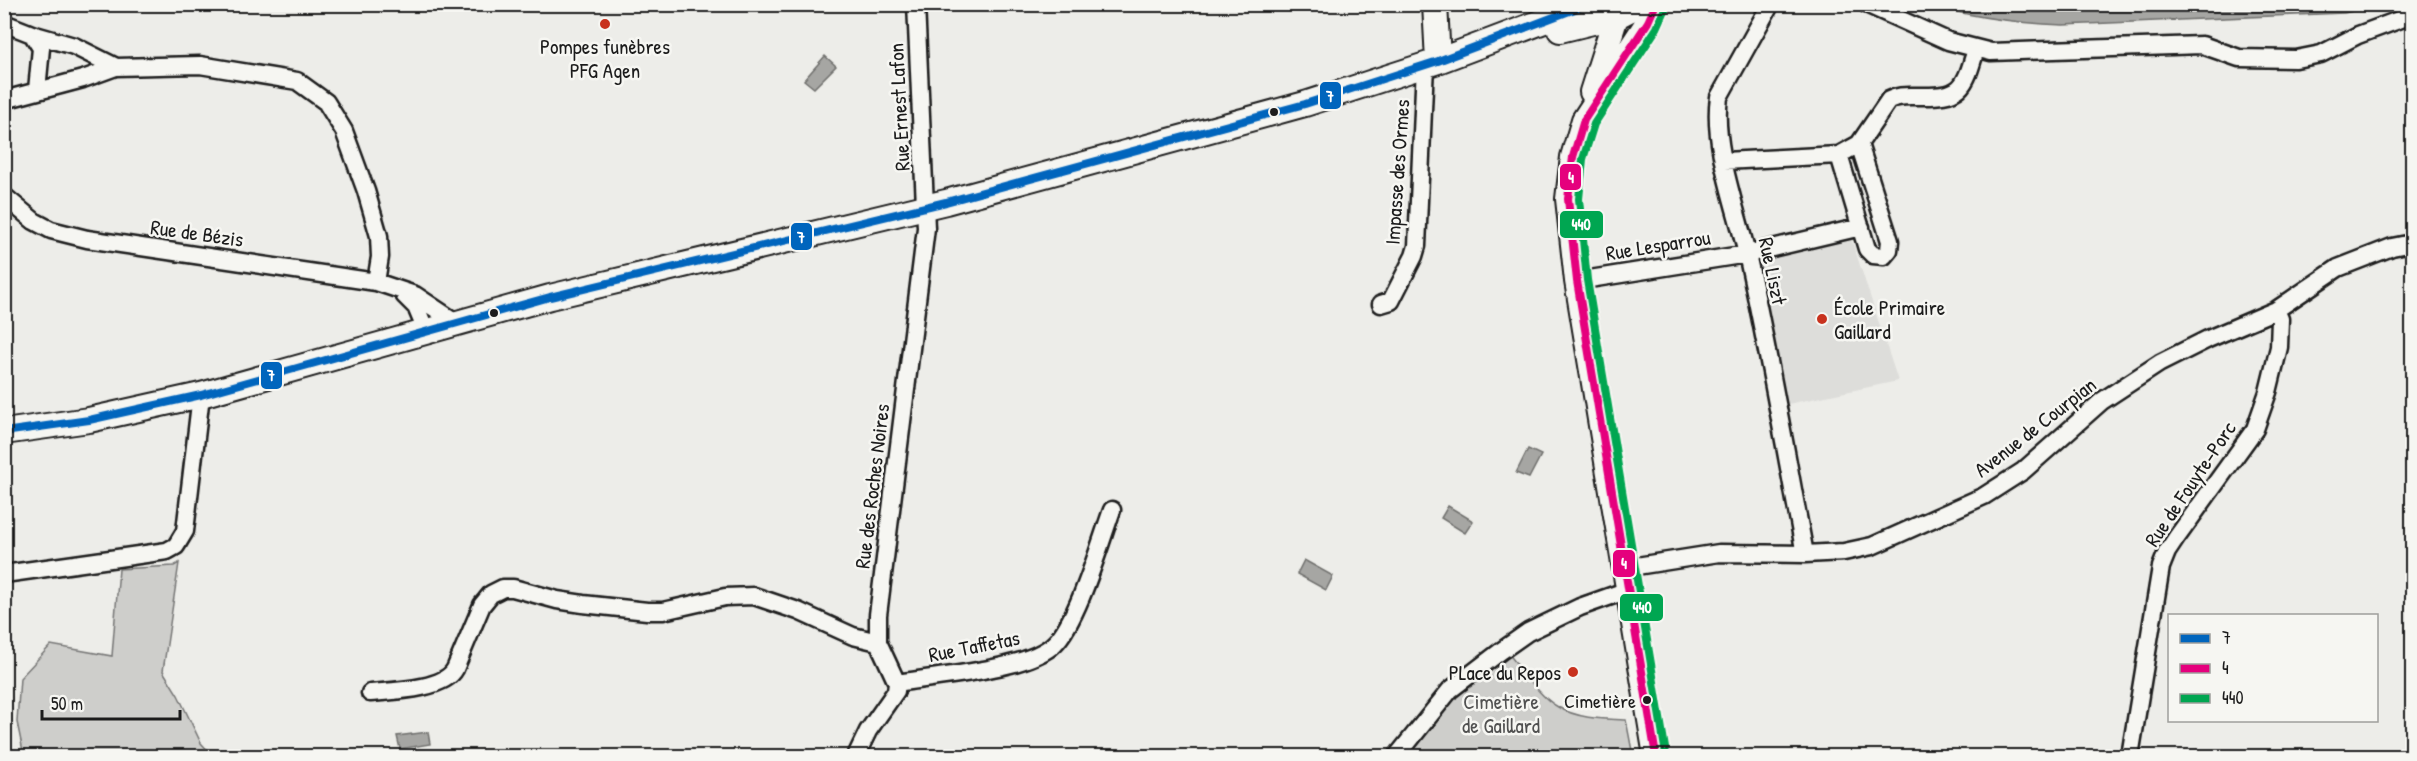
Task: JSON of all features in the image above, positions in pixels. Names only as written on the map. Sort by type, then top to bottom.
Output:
[{"type":"main road","points":[[1432,63],[1435,4]]},
{"type":"main road","points":[[1432,63],[1589,4]]},
{"type":"main road","points":[[4,432],[89,420],[201,395],[550,297],[926,206],[1267,116],[1432,63],[1640,4]]},
{"type":"main road","points":[[1584,120],[1648,22],[1656,4]]},
{"type":"main road","points":[[1618,10],[1573,157],[1568,199],[1577,281],[1656,756]]},
{"type":"street","name":"Rue Ernest Lafon","points":[[916,4],[926,206]]},
{"type":"street","points":[[1866,4],[1948,41],[1976,49],[2003,53],[2202,45],[2239,58],[2296,58],[2321,54],[2358,35],[2412,15]]},
{"type":"street","name":"Rue Liszt","points":[[1768,9],[1719,97],[1717,112],[1724,160],[1747,254],[1805,554]]},
{"type":"street","points":[[4,23],[74,46],[116,67]]},
{"type":"street","points":[[32,34],[42,53],[37,90]]},
{"type":"street","points":[[1724,160],[1839,155],[1859,144],[1889,100],[1896,96],[1952,94],[1966,78],[1976,49]]},
{"type":"street","name":"Impasse des Ormes","points":[[1382,304],[1391,301],[1417,246],[1432,63]]},
{"type":"street","points":[[4,100],[83,79],[116,67],[200,65],[297,81],[326,102],[340,124],[366,191],[379,236],[380,256],[376,282]]},
{"type":"street","points":[[1839,155],[1867,249],[1873,255],[1884,256],[1889,250],[1890,241],[1859,144]]},
{"type":"street","name":"Rue de Bézis","points":[[4,196],[34,220],[51,230],[87,239],[376,282],[415,295],[457,323]]},
{"type":"street","name":"Rue des Roches Noires","points":[[897,683],[878,642],[878,615],[917,314],[926,206]]},
{"type":"street","name":"Rue Lesparrou","points":[[1577,281],[1747,254],[1861,227]]},
{"type":"street","name":"Avenue de Courpian","points":[[1397,756],[1449,690],[1528,632],[1580,607],[1626,579],[1719,553],[1805,554],[1844,552],[1872,546],[1984,496],[2023,471],[2102,401],[2160,363],[2208,339],[2276,310],[2338,268],[2392,247],[2412,243]]},
{"type":"street","points":[[394,288],[416,307],[426,331]]},
{"type":"street","name":"Rue de Fouyte-Porc","points":[[2130,756],[2161,567],[2177,537],[2255,429],[2268,392],[2279,347],[2280,319],[2276,310]]},
{"type":"street","points":[[4,574],[166,551],[176,546],[185,531],[201,395]]},
{"type":"street","name":"Rue Taffetas","points":[[897,683],[1019,663],[1040,655],[1049,648],[1063,634],[1073,614],[1112,510]]},
{"type":"street","points":[[369,693],[406,690],[450,676],[482,605],[491,594],[502,588],[513,588],[557,600],[647,611],[663,611],[725,597],[754,596],[798,611],[853,636],[878,642]]},
{"type":"street","points":[[856,756],[868,731],[893,697],[897,683]]},
{"type":"shaded area","points":[[1931,5],[2381,5],[2344,13],[2063,25],[1996,19]]},
{"type":"shaded area","points":[[825,56],[836,66],[814,88],[804,80]]},
{"type":"shaded area","name":"École Primaire Gaillard","points":[[1850,235],[1898,381],[1783,405],[1754,257]]},
{"type":"shaded area","points":[[1528,449],[1541,455],[1529,478],[1516,473]]},
{"type":"shaded area","points":[[1448,506],[1473,521],[1465,533],[1441,518]]},
{"type":"shaded area","points":[[1304,560],[1333,576],[1326,590],[1297,574]]},
{"type":"shaded area","points":[[428,732],[430,744],[400,749],[397,736]]},
{"type":"green space","points":[[179,563],[163,671],[178,695],[201,743],[213,756],[24,756],[17,722],[20,678],[51,645],[112,656],[119,569],[174,566]]},
{"type":"green space","name":"Cimetière de Gaillard","points":[[1508,653],[1538,690],[1558,707],[1583,716],[1626,720],[1633,756],[1407,756],[1447,704],[1474,678]]},
{"type":"transit line","name":"7","points":[[4,432],[89,420],[201,395],[550,297],[946,202],[1305,104],[1438,61],[1588,4]]},
{"type":"transit line","name":"4","points":[[1656,4],[1648,22],[1584,120],[1573,157],[1568,199],[1577,281],[1656,756]]},
{"type":"transit line","name":"440","points":[[1666,8],[1657,28],[1594,124],[1583,159],[1579,199],[1587,280],[1666,754]]},
{"type":"place","name":"Pompes funèbres PFG Agen","points":[[605,24]]},
{"type":"place","name":"École Primaire Gaillard","points":[[1822,319]]},
{"type":"place","name":"PLace du Repos","points":[[1573,672]]},
{"type":"place","name":"Cimetière","points":[[1647,700]]}]
